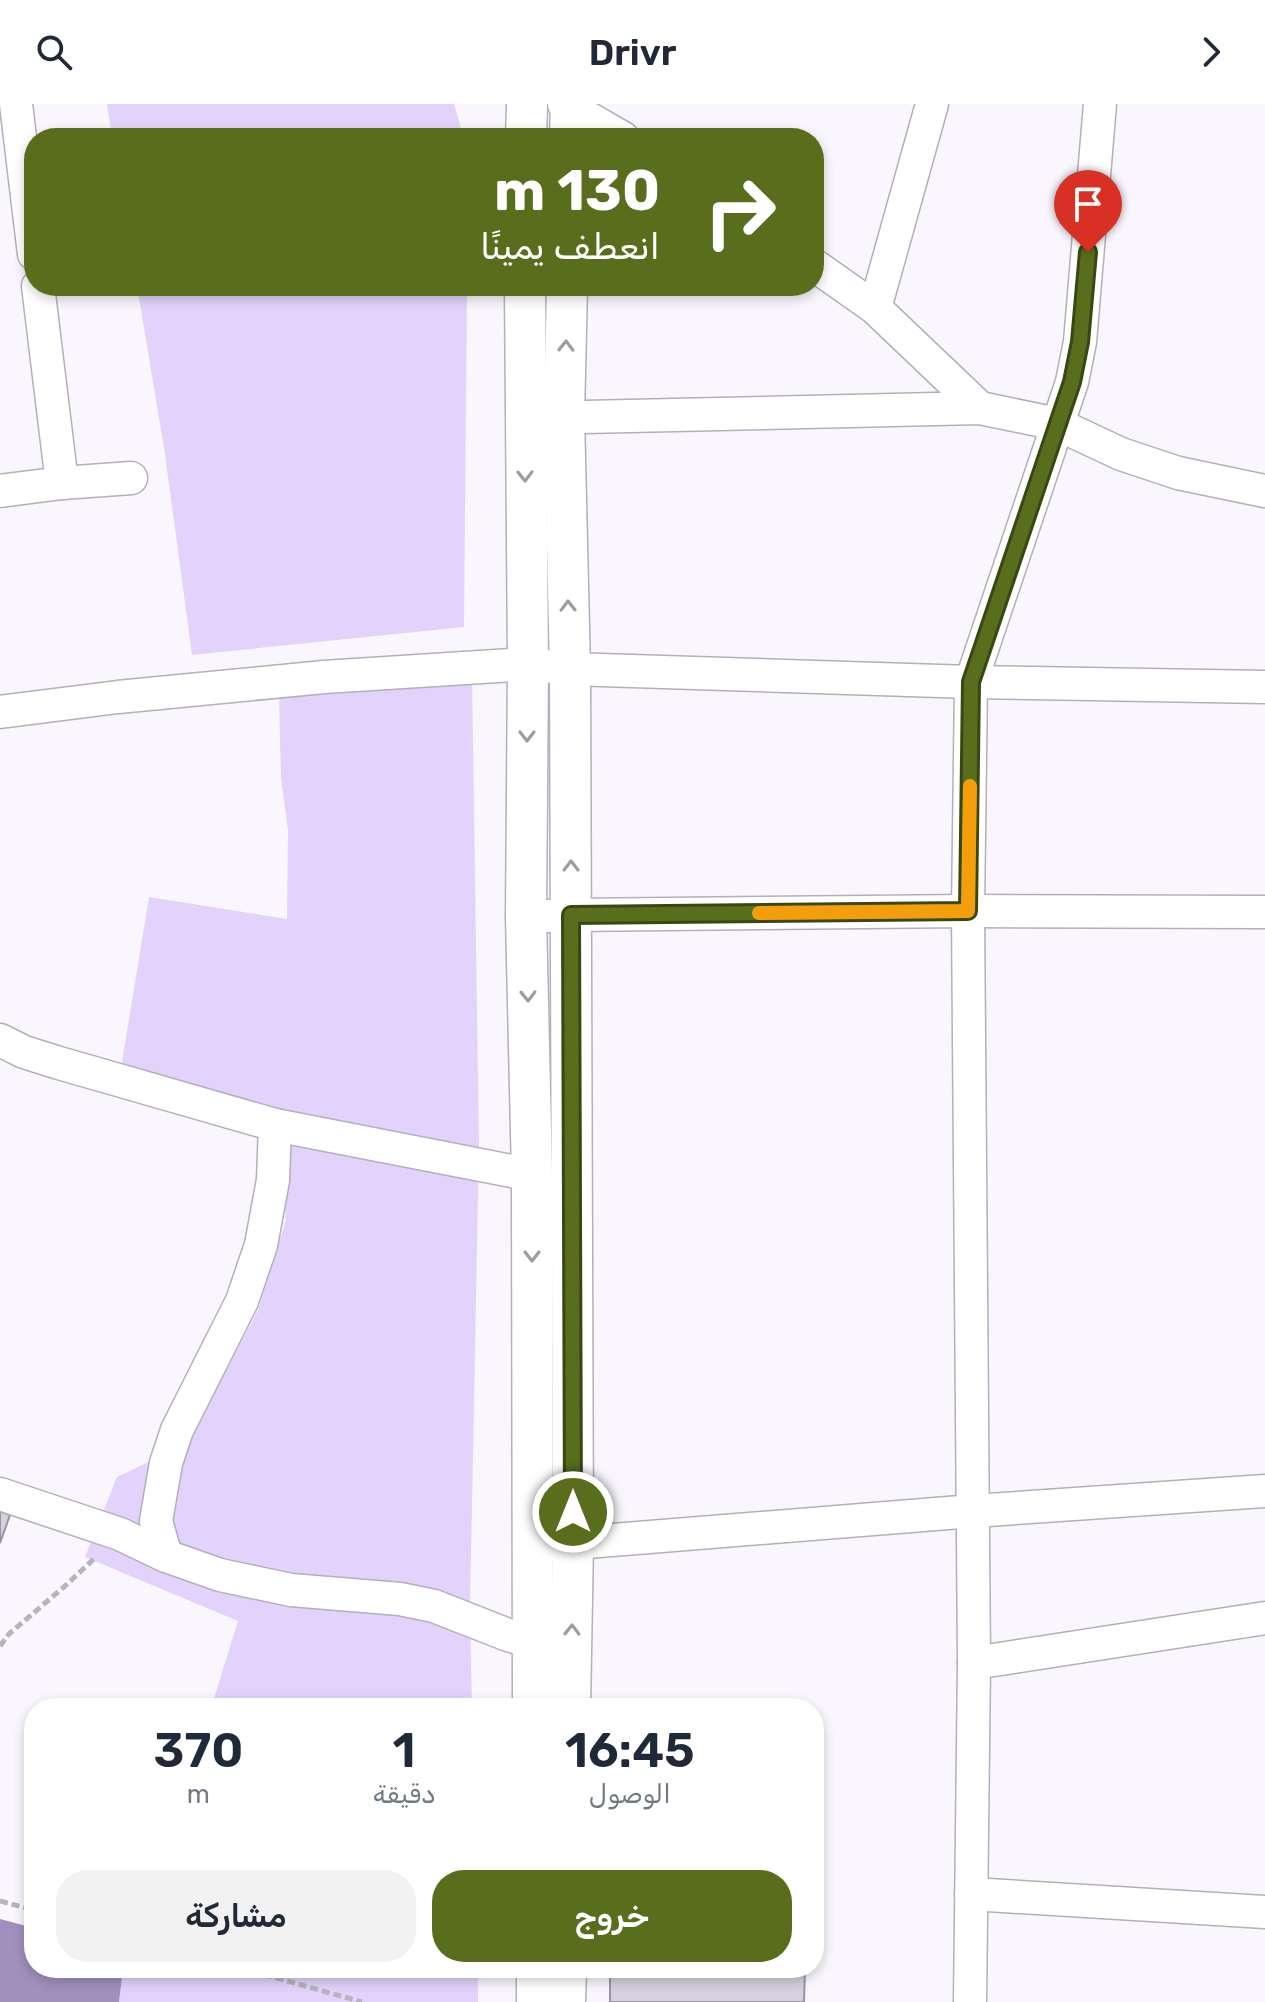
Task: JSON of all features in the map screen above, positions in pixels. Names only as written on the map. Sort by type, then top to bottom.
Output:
[{"type":"main road","points":[[526,128],[527,104]]},
{"type":"main road","points":[[525,296],[528,664],[526,917],[532,1175],[533,1698]]},
{"type":"main road","points":[[567,296],[564,416],[570,669],[573,1543],[570,1698]]},
{"type":"main road","points":[[537,1978],[537,2002]]},
{"type":"main road","points":[[565,2002],[566,1978]]},
{"type":"street","points":[[16,104],[24,171]]},
{"type":"street","points":[[875,308],[932,104]]},
{"type":"street","points":[[970,2002],[974,1663],[968,911],[971,682],[1072,382],[1080,342],[1100,104]]},
{"type":"street","points":[[569,114],[600,128]]},
{"type":"street","points":[[824,272],[875,308],[980,408]]},
{"type":"street","points":[[39,296],[62,483]]},
{"type":"street","points":[[524,418],[980,408],[1057,424],[1121,454],[1178,473],[1265,491]]},
{"type":"street","points":[[0,491],[131,478]]},
{"type":"street","points":[[0,712],[308,679],[528,664],[570,669],[971,682],[1265,687]]},
{"type":"street","points":[[526,917],[968,911],[1265,912]]},
{"type":"street","points":[[0,1040],[24,1052],[59,1063],[275,1125],[532,1175]]},
{"type":"street","points":[[166,1556],[156,1521],[166,1463],[177,1430],[242,1301],[261,1245],[273,1180],[275,1125]]},
{"type":"street","points":[[531,1547],[1265,1491]]},
{"type":"street","points":[[0,1494],[120,1534],[166,1556],[220,1575],[291,1590],[400,1599],[434,1606],[532,1642]]},
{"type":"street","points":[[974,1663],[1265,1618]]},
{"type":"street","points":[[971,1894],[1265,1912]]},
{"type":"path","points":[[0,1646],[9,1634],[120,1534]]},
{"type":"path","points":[[0,1901],[24,1907]]},
{"type":"path","points":[[277,1978],[362,2002]]},
{"type":"shaded area","points":[[107,104],[454,104],[461,128],[111,128]]},
{"type":"shaded area","points":[[139,296],[467,296],[464,627],[192,655],[165,454]]},
{"type":"shaded area","points":[[472,678],[479,1144],[470,1608],[472,1698],[214,1698],[238,1621],[85,1557],[117,1477],[188,1443],[258,1310],[286,1220],[276,1117],[121,1068],[149,897],[287,919],[288,830],[281,779],[279,697]]},
{"type":"shaded area","points":[[0,1919],[24,1925],[24,1978],[122,1978],[119,2002],[0,2002]]},
{"type":"shaded area","points":[[122,1978],[478,1978],[478,2002],[119,2002]]},
{"type":"building","points":[[0,1511],[10,1515],[0,1543]]},
{"type":"building","points":[[610,1978],[805,1978],[804,2002],[610,2002]]},
{"type":"slow traffic","points":[[759,913],[968,911],[970,786]]},
{"type":"route","points":[[573,1512],[571,915],[968,911],[971,682],[1072,382],[1080,342],[1088,252]]}]
